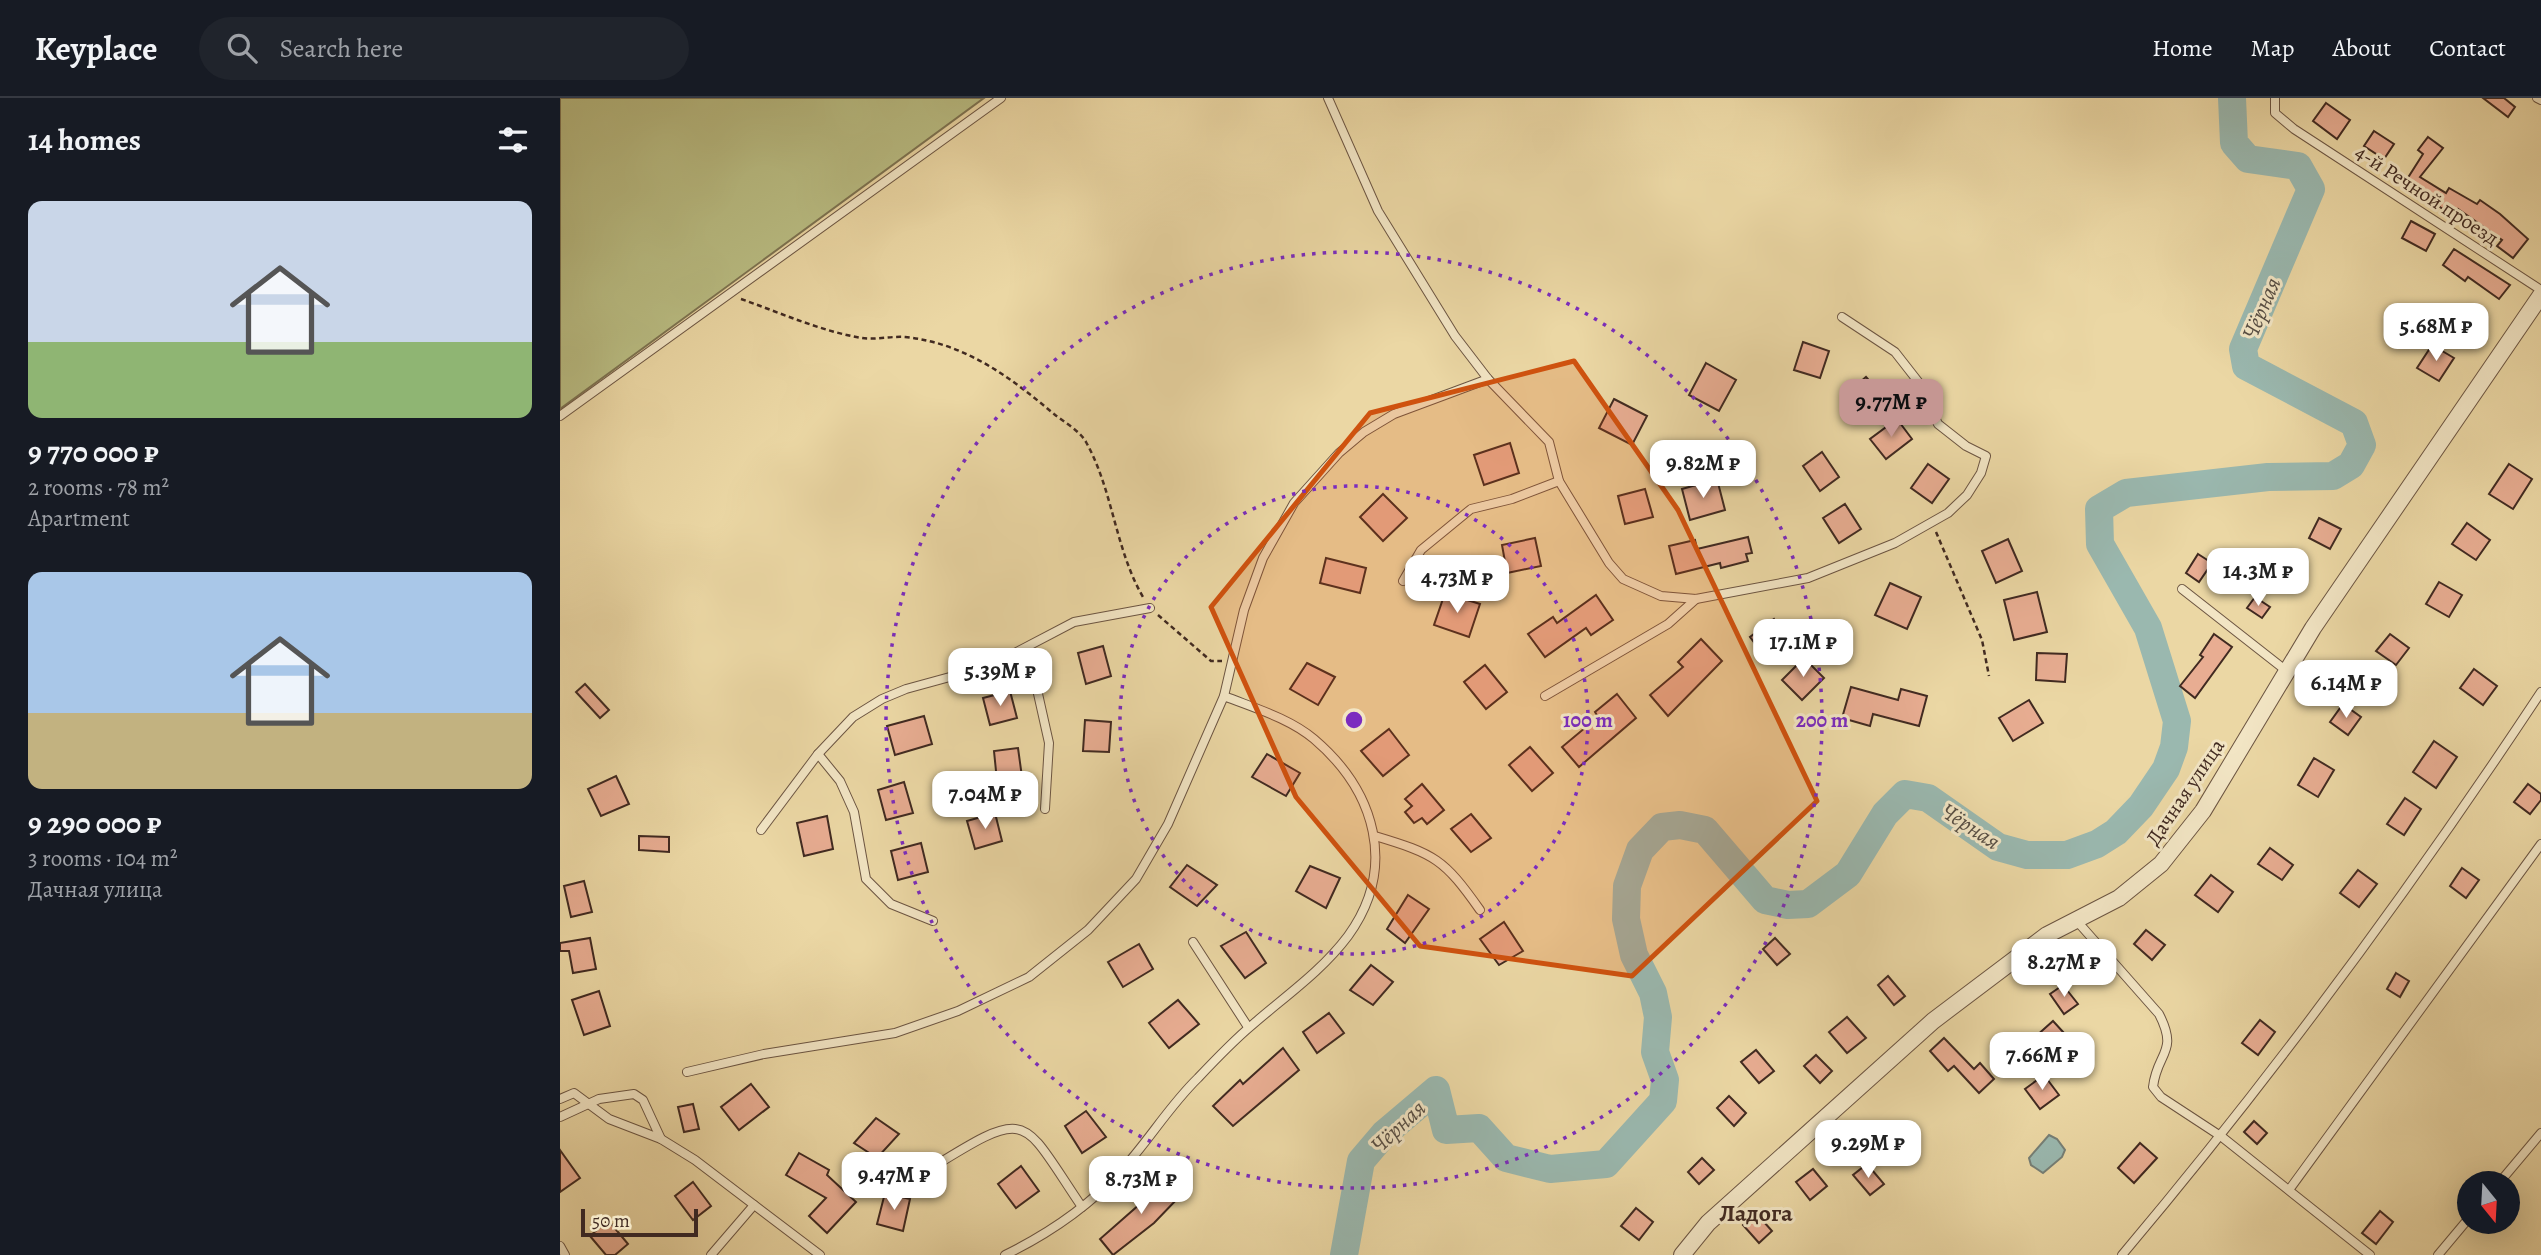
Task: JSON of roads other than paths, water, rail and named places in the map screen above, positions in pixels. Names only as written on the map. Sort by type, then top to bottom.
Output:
[{"type":"street","name":"Дачная улица","points":[[1682,1255],[1708,1223],[1859,1084],[1997,970],[2046,935],[2119,898],[2161,864],[2203,810],[2313,628],[2541,296]]},
{"type":"lane","points":[[560,416],[1002,98]]},
{"type":"lane","points":[[1328,98],[1378,211],[1455,336],[1488,379],[1549,442],[1559,481],[1609,563],[1623,579],[1661,596],[1696,599],[1808,578],[1895,543],[1932,523],[1967,495],[1981,473],[1986,456],[1966,446],[1938,424],[1920,384],[1895,352],[1842,317]]},
{"type":"lane","name":"4-й Речной проезд","points":[[2275,98],[2275,113],[2294,129],[2541,290]]},
{"type":"lane","points":[[687,1072],[764,1054],[895,1033],[958,1011],[1029,977],[1088,930],[1136,879],[1168,824],[1224,696],[1244,610],[1263,558],[1294,503],[1339,453],[1364,432],[1394,414],[1488,379]]},
{"type":"lane","points":[[1404,581],[1421,550],[1471,509],[1513,499],[1559,481]]},
{"type":"lane","points":[[2182,589],[2288,672]]},
{"type":"lane","points":[[1545,696],[1668,624],[1696,599]]},
{"type":"lane","points":[[761,830],[818,754],[853,717],[882,699],[906,689],[990,666],[1028,649],[1074,622],[1150,608]]},
{"type":"lane","points":[[1028,649],[1049,743],[1045,809]]},
{"type":"lane","points":[[2122,1255],[2222,1137],[2375,933],[2541,692]]},
{"type":"lane","points":[[1005,1255],[1037,1239],[1082,1207],[1121,1172],[1191,1084],[1248,1027],[1319,970],[1349,935],[1366,902],[1375,869],[1375,836],[1353,779],[1313,738],[1289,722],[1224,696]]},
{"type":"lane","points":[[818,754],[839,781],[854,812],[866,879],[891,904],[933,921]]},
{"type":"lane","points":[[1375,836],[1423,850],[1440,861],[1480,911]]},
{"type":"lane","points":[[2288,1190],[2541,844]]},
{"type":"lane","points":[[2076,920],[2159,1014],[2169,1044],[2154,1077],[2153,1087],[2161,1097],[2222,1137],[2370,1255]]},
{"type":"lane","points":[[1193,942],[1248,1027]]},
{"type":"lane","points":[[560,1099],[574,1093],[609,1119],[661,1139],[695,1160],[820,1255]]},
{"type":"lane","points":[[560,1117],[587,1103],[634,1094],[643,1100],[661,1139]]},
{"type":"lane","points":[[933,1167],[987,1133],[1011,1126],[1033,1134],[1082,1207]]},
{"type":"lane","points":[[2509,1171],[2541,1133]]},
{"type":"lane","points":[[711,1255],[754,1205]]},
{"type":"lane","points":[[2438,1255],[2457,1232]]},
{"type":"lane","points":[[560,1246],[565,1255]]},
{"type":"water","points":[[2049,1135],[2057,1139],[2065,1150],[2062,1157],[2043,1173],[2031,1165],[2029,1158]]},
{"type":"waterway","name":"Чёрная","points":[[1344,1255],[1361,1161],[1384,1134],[1436,1090],[1446,1130],[1479,1128],[1506,1158],[1550,1169],[1606,1164],[1663,1101],[1665,1080],[1655,1052],[1658,1017],[1653,993],[1634,955],[1626,919],[1627,886],[1640,850],[1662,827],[1680,825],[1705,830],[1765,900],[1788,905],[1808,904],[1848,874],[1885,814],[1905,794],[1928,798],[1998,847],[2027,855],[2067,855],[2097,844],[2116,832],[2141,806],[2166,769],[2174,747],[2177,721],[2148,628],[2100,544],[2099,509],[2126,493],[2268,477],[2333,476],[2351,465],[2362,445],[2354,423],[2246,366],[2243,349],[2311,189],[2298,166],[2248,159],[2234,143],[2232,98]]},
{"type":"district","name":"Ладога","points":[[1756,1213]]}]
